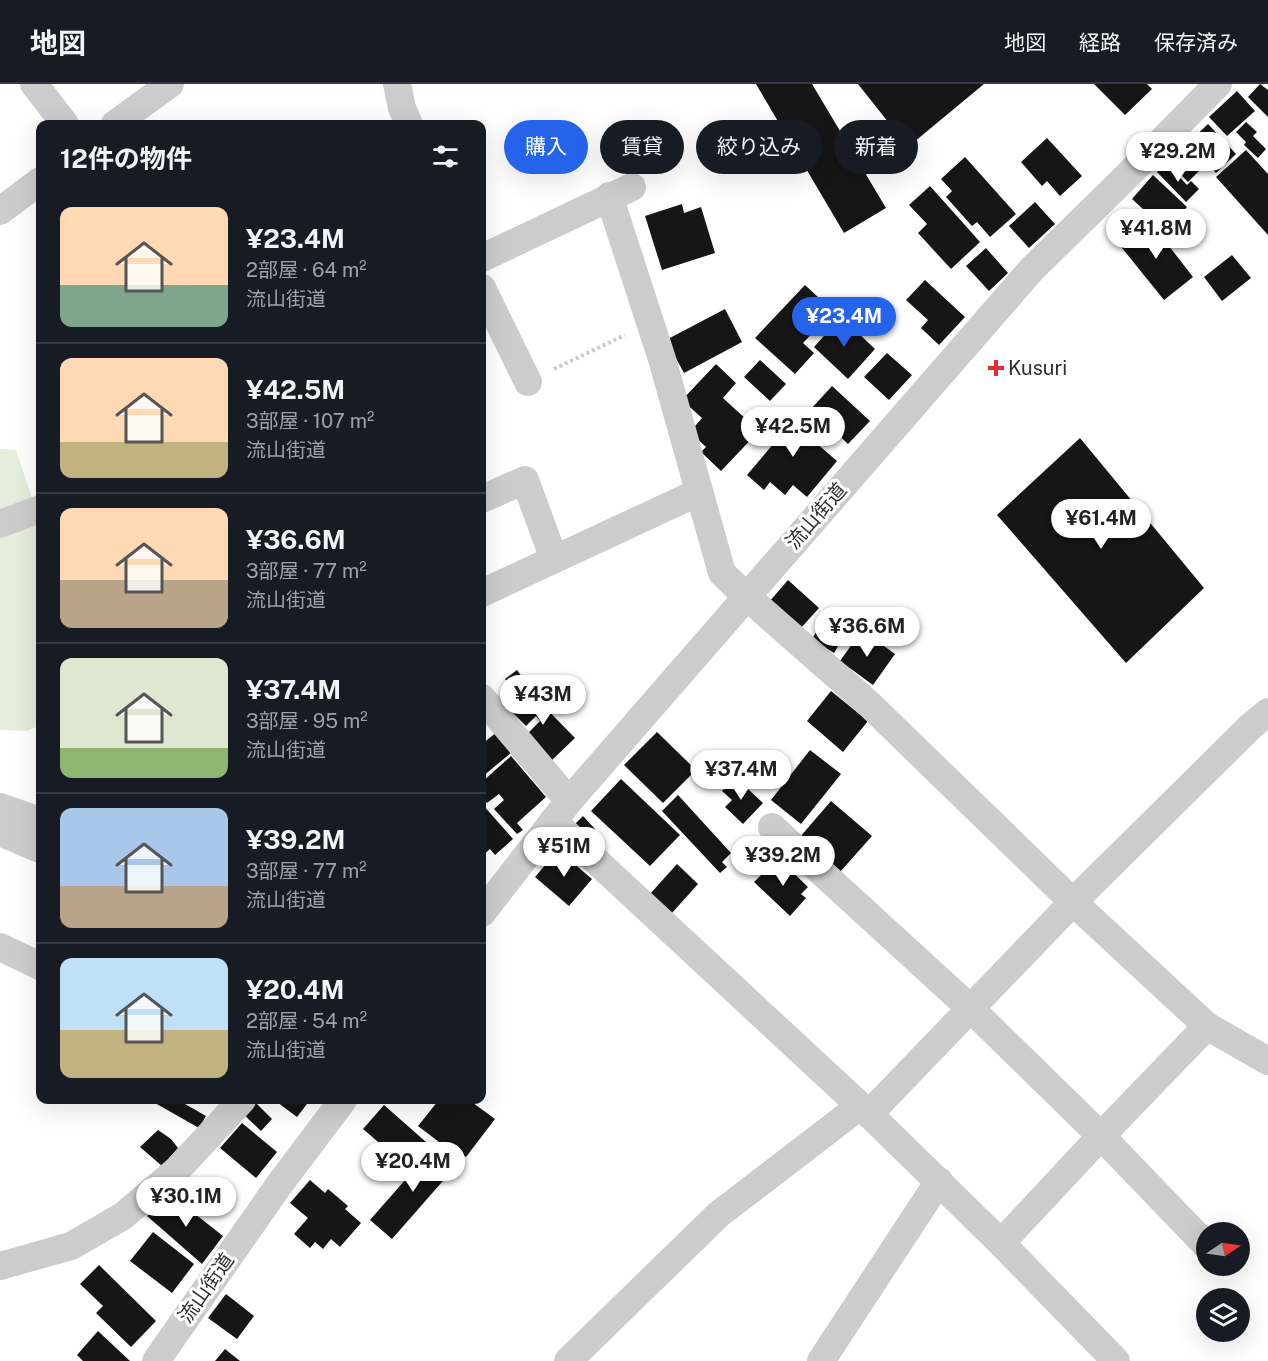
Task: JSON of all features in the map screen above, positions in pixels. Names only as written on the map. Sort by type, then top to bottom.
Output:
[{"type":"street","points":[[34,84],[63,120]]},
{"type":"street","points":[[120,120],[170,84]]},
{"type":"street","points":[[398,84],[402,108],[407,120]]},
{"type":"street","name":"流山街道","points":[[486,904],[561,811],[1032,268],[1218,84]]},
{"type":"street","points":[[0,212],[36,184]]},
{"type":"street","points":[[486,256],[620,191],[650,323],[722,573],[746,597],[869,704],[1073,902],[1207,1026],[1268,1061]]},
{"type":"street","points":[[486,296],[528,382]]},
{"type":"street","points":[[486,497],[525,480],[554,559]]},
{"type":"street","points":[[486,592],[699,492]]},
{"type":"street","points":[[0,524],[36,510]]},
{"type":"street","points":[[486,704],[561,811],[939,1181],[1116,1361]]},
{"type":"street","points":[[568,1361],[719,1214],[865,1110],[1251,726],[1268,712]]},
{"type":"street","points":[[36,820],[4,808],[0,832],[36,847]]},
{"type":"street","points":[[772,827],[970,1008],[1101,1136],[1196,1235]]},
{"type":"street","points":[[0,946],[36,964]]},
{"type":"street","points":[[1001,1243],[1207,1026]]},
{"type":"street","points":[[0,1266],[71,1246],[123,1216],[177,1170],[238,1104]]},
{"type":"street","name":"流山街道","points":[[156,1361],[279,1185],[340,1104]]},
{"type":"street","points":[[821,1361],[939,1181]]},
{"type":"path","points":[[528,382],[650,323]]},
{"type":"green space","points":[[0,449],[16,450],[36,510],[36,727],[27,731],[0,730]]},
{"type":"building","points":[[756,84],[812,84],[834,121],[834,174],[866,174],[886,208],[844,233],[809,174],[822,174],[822,120],[777,120]]},
{"type":"building","points":[[858,84],[984,84],[918,139],[918,120],[887,120]]},
{"type":"building","points":[[1094,84],[1147,84],[1152,89],[1125,115]]},
{"type":"building","points":[[1260,84],[1268,90],[1268,117],[1248,97]]},
{"type":"building","points":[[1237,91],[1255,111],[1227,136],[1209,117]]},
{"type":"building","points":[[1246,122],[1257,132],[1253,136],[1266,149],[1258,158],[1244,145],[1246,142],[1236,132]]},
{"type":"building","points":[[1208,124],[1236,154],[1216,173],[1187,144]]},
{"type":"building","points":[[1047,138],[1082,176],[1060,196],[1047,181],[1042,186],[1021,162]]},
{"type":"building","points":[[1184,145],[1204,166],[1188,182],[1168,161]]},
{"type":"building","points":[[1246,150],[1268,174],[1268,235],[1216,177]]},
{"type":"building","points":[[965,157],[1016,214],[990,237],[977,222],[972,226],[946,197],[952,191],[941,179]]},
{"type":"building","points":[[1166,163],[1187,185],[1191,181],[1199,189],[1186,202],[1157,172]]},
{"type":"building","points":[[1153,175],[1187,207],[1166,230],[1132,199]]},
{"type":"building","points":[[930,186],[980,242],[951,269],[918,233],[927,224],[909,205]]},
{"type":"building","points":[[1035,202],[1055,224],[1029,248],[1009,226]]},
{"type":"building","points":[[682,204],[684,213],[701,207],[715,253],[662,270],[645,216]]},
{"type":"building","points":[[1148,219],[1193,277],[1164,300],[1118,243]]},
{"type":"building","points":[[986,248],[1008,273],[989,291],[966,266]]},
{"type":"building","points":[[1232,255],[1251,278],[1222,301],[1204,277]]},
{"type":"building","points":[[925,280],[965,317],[939,345],[921,328],[928,320],[906,300]]},
{"type":"building","points":[[805,285],[833,311],[803,343],[814,353],[795,374],[755,338]]},
{"type":"building","points":[[725,309],[742,342],[684,373],[666,340]]},
{"type":"building","points":[[841,317],[875,349],[848,379],[814,347]]},
{"type":"building","points":[[887,353],[912,375],[889,400],[864,377]]},
{"type":"building","points":[[760,360],[786,384],[770,401],[744,377]]},
{"type":"building","points":[[716,364],[736,383],[723,398],[759,431],[721,471],[701,452],[706,447],[690,432],[702,418],[682,400]]},
{"type":"building","points":[[832,386],[870,421],[848,444],[811,409]]},
{"type":"building","points":[[789,407],[815,428],[808,436],[837,461],[807,497],[793,485],[785,495],[770,482],[764,490],[747,475],[780,436],[771,428]]},
{"type":"building","points":[[1080,438],[1204,588],[1126,663],[997,515]]},
{"type":"building","points":[[788,580],[819,608],[800,629],[769,602]]},
{"type":"building","points":[[827,614],[849,628],[834,653],[812,639]]},
{"type":"building","points":[[862,630],[895,654],[873,685],[840,661]]},
{"type":"building","points":[[517,670],[525,681],[513,690],[505,679]]},
{"type":"building","points":[[831,691],[868,721],[843,752],[807,721]]},
{"type":"building","points":[[530,692],[575,738],[552,760],[527,734],[540,721],[536,716],[526,726],[511,711]]},
{"type":"building","points":[[497,732],[512,752],[486,774],[486,741]]},
{"type":"building","points":[[657,732],[696,770],[663,803],[624,765]]},
{"type":"building","points":[[810,750],[841,774],[801,824],[771,800]]},
{"type":"building","points":[[511,756],[546,797],[517,823],[523,830],[517,834],[494,809],[504,800],[499,794],[486,802],[486,778]]},
{"type":"building","points":[[735,777],[763,803],[743,824],[725,807],[732,800],[722,791]]},
{"type":"building","points":[[621,779],[680,835],[650,866],[591,811]]},
{"type":"building","points":[[678,795],[731,853],[722,862],[727,867],[720,873],[662,811]]},
{"type":"building","points":[[831,801],[872,836],[840,872],[800,837]]},
{"type":"building","points":[[486,809],[513,839],[495,855],[490,849],[486,852]]},
{"type":"building","points":[[583,816],[595,829],[586,839],[572,827]]},
{"type":"building","points":[[558,850],[592,879],[569,906],[535,877]]},
{"type":"building","points":[[778,858],[808,887],[801,894],[806,898],[790,916],[754,882]]},
{"type":"building","points":[[677,864],[698,884],[671,914],[650,894]]},
{"type":"building","points":[[157,1104],[185,1104],[206,1116],[199,1128]]},
{"type":"building","points":[[251,1104],[257,1104],[272,1119],[261,1131],[242,1113]]},
{"type":"building","points":[[280,1104],[307,1104],[297,1117]]},
{"type":"building","points":[[436,1104],[474,1104],[495,1119],[466,1157],[459,1152],[456,1155],[418,1126]]},
{"type":"building","points":[[384,1105],[426,1142],[406,1166],[363,1129]]},
{"type":"building","points":[[242,1123],[277,1152],[256,1178],[220,1148]]},
{"type":"building","points":[[158,1130],[171,1139],[178,1148],[162,1166],[140,1147]]},
{"type":"building","points":[[434,1147],[456,1166],[392,1239],[370,1220]]},
{"type":"building","points":[[310,1180],[325,1193],[328,1189],[348,1206],[345,1209],[361,1223],[340,1247],[331,1239],[323,1249],[315,1242],[310,1248],[294,1234],[308,1218],[290,1203]]},
{"type":"building","points":[[171,1195],[223,1236],[202,1264],[147,1216]]},
{"type":"building","points":[[153,1232],[194,1264],[172,1293],[130,1261]]},
{"type":"building","points":[[99,1265],[156,1321],[131,1347],[96,1313],[103,1306],[80,1284]]},
{"type":"building","points":[[226,1294],[254,1316],[237,1339],[208,1318]]},
{"type":"building","points":[[98,1331],[130,1361],[83,1361],[77,1355]]},
{"type":"building","points":[[225,1349],[240,1361],[215,1361]]},
{"type":"place","name":"Kusuri","points":[[996,368]]}]
